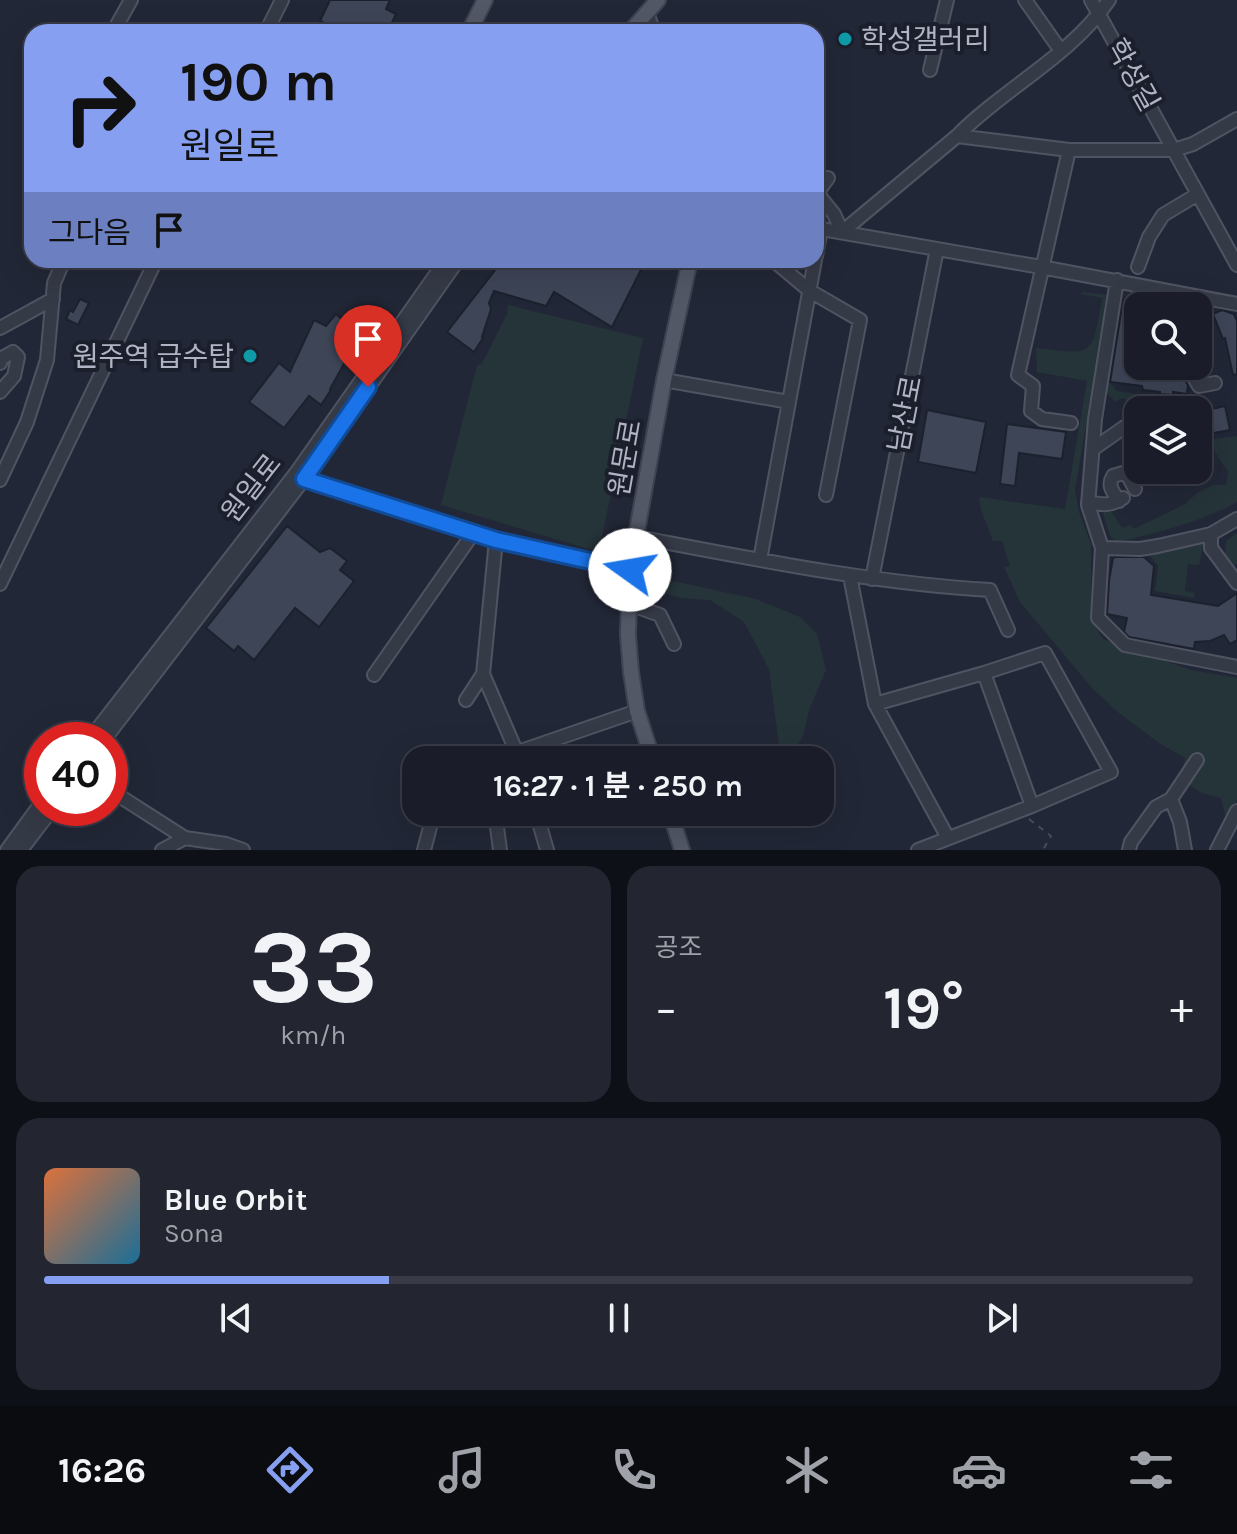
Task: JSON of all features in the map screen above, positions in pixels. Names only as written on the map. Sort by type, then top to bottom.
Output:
[{"type":"main road","points":[[473,24],[485,0]]},
{"type":"main road","points":[[637,24],[658,0]]},
{"type":"main road","name":"원문로","points":[[648,746],[637,711],[628,635],[630,570],[664,380],[688,268]]},
{"type":"main road","points":[[674,826],[682,850]]},
{"type":"street","points":[[118,24],[131,0]]},
{"type":"street","points":[[270,24],[282,0]]},
{"type":"street","points":[[930,70],[947,0]]},
{"type":"street","points":[[1025,0],[1061,51]]},
{"type":"street","name":"학성길","points":[[1091,0],[1237,265]]},
{"type":"street","points":[[842,232],[972,121],[1061,51],[1109,0]]},
{"type":"street","points":[[647,13],[651,24]]},
{"type":"street","points":[[1174,150],[1193,144],[1237,119]]},
{"type":"street","name":"학성길","points":[[957,136],[1069,150],[1174,150]]},
{"type":"street","points":[[1069,150],[1018,375],[1033,386],[1031,411],[1042,419],[1071,423]]},
{"type":"street","points":[[824,183],[828,178]]},
{"type":"street","points":[[1138,267],[1149,237],[1163,215],[1198,194]]},
{"type":"street","points":[[824,202],[842,232]]},
{"type":"street","points":[[824,229],[1237,304]]},
{"type":"street","name":"남산로","points":[[872,579],[937,249]]},
{"type":"street","points":[[0,480],[27,422],[47,360],[54,283],[61,268]]},
{"type":"street","points":[[0,584],[152,268]]},
{"type":"street","name":"원일로","points":[[103,722],[300,476],[441,268]]},
{"type":"street","name":"원일로","points":[[117,722],[452,268]]},
{"type":"street","points":[[783,268],[810,291],[860,320],[826,495]]},
{"type":"street","points":[[760,560],[814,268]]},
{"type":"street","points":[[1117,280],[1095,419],[1088,502],[1102,548],[1098,618],[1125,645],[1237,667]]},
{"type":"street","points":[[0,328],[53,299]]},
{"type":"street","points":[[0,363],[2,358],[13,352],[18,357],[14,376],[0,390]]},
{"type":"street","points":[[664,380],[789,402]]},
{"type":"street","points":[[1195,380],[1199,386],[1215,383]]},
{"type":"street","points":[[1093,449],[1124,427]]},
{"type":"street","points":[[1088,502],[1106,506],[1119,501],[1137,488],[1123,473],[1113,476],[1110,482],[1110,489],[1119,501]]},
{"type":"street","points":[[300,476],[496,540],[630,570]]},
{"type":"street","points":[[1102,548],[1140,549],[1211,534],[1237,519]]},
{"type":"street","points":[[374,675],[474,532]]},
{"type":"street","points":[[1211,534],[1211,548],[1237,583]]},
{"type":"street","points":[[637,537],[850,576],[990,590],[1008,630]]},
{"type":"street","points":[[466,700],[483,674],[496,540]]},
{"type":"street","points":[[850,576],[875,704],[948,838]]},
{"type":"street","points":[[629,604],[660,615],[674,644]]},
{"type":"street","points":[[875,704],[1045,653],[1111,772],[918,850]]},
{"type":"street","points":[[984,673],[1032,806]]},
{"type":"street","points":[[483,674],[515,746]]},
{"type":"street","points":[[545,746],[637,711]]},
{"type":"street","points":[[1129,850],[1131,842],[1156,807],[1171,799],[1197,760]]},
{"type":"street","points":[[1171,799],[1180,822],[1185,850]]},
{"type":"street","points":[[128,802],[185,838],[243,850]]},
{"type":"street","points":[[1220,849],[1237,811]]},
{"type":"street","points":[[7,850],[24,826]]},
{"type":"street","points":[[21,850],[39,826]]},
{"type":"street","points":[[424,850],[430,826]]},
{"type":"street","points":[[497,826],[500,850]]},
{"type":"street","points":[[540,826],[547,850]]},
{"type":"street","points":[[162,850],[185,838]]},
{"type":"path","points":[[1018,812],[1051,836],[1043,850]]},
{"type":"shaded area","points":[[1082,292],[1108,295],[1075,490],[1079,512],[1091,544],[1091,620],[1103,639],[1191,670],[1237,678],[1237,799],[1227,823],[1221,798],[1202,793],[1180,779],[1185,758],[1119,713],[1092,688],[1020,602],[1004,567],[1010,566],[1002,541],[993,541],[981,510],[979,497],[1065,509],[1087,381],[1037,372],[1036,348],[1080,351],[1092,342],[1102,298]]},
{"type":"shaded area","points":[[508,305],[643,338],[599,552],[441,505],[477,365],[482,364],[507,314]]},
{"type":"shaded area","points":[[1109,382],[1117,391],[1147,396],[1124,396],[1115,402],[1106,392],[1105,385]]},
{"type":"shaded area","points":[[1237,436],[1237,502],[1163,531],[1117,542],[1110,536],[1103,513],[1109,508],[1122,528],[1130,525],[1134,529],[1185,504],[1213,485],[1226,485],[1228,472],[1212,447],[1212,439]]},
{"type":"shaded area","points":[[1237,533],[1237,564],[1232,567],[1225,555],[1226,541]]},
{"type":"shaded area","points":[[1198,539],[1204,541],[1199,565],[1188,564],[1185,591],[1195,593],[1194,598],[1155,591],[1158,566],[1150,556]]},
{"type":"shaded area","points":[[645,575],[756,599],[800,617],[817,634],[826,670],[797,746],[779,746],[769,669],[744,622],[710,600],[681,598],[643,587]]},
{"type":"building","points":[[330,0],[390,0],[386,9],[396,14],[391,24],[326,24],[320,21]]},
{"type":"building","points":[[497,268],[642,268],[612,327],[554,292],[546,306],[494,291],[483,338],[474,352],[447,332]]},
{"type":"building","points":[[80,299],[89,303],[78,325],[66,319]]},
{"type":"building","points":[[1124,300],[1124,380],[1185,380],[1188,385],[1187,394],[1160,394],[1143,390],[1142,386],[1110,382]]},
{"type":"building","points":[[1222,310],[1234,314],[1237,321],[1237,374],[1233,375],[1225,338],[1213,314]]},
{"type":"building","points":[[336,314],[360,335],[321,405],[309,396],[284,428],[249,402],[279,363],[290,372],[314,320],[326,326]]},
{"type":"building","points":[[1225,406],[1230,430],[1212,433],[1212,409]]},
{"type":"building","points":[[927,410],[986,422],[976,473],[918,462]]},
{"type":"building","points":[[1007,424],[1066,432],[1062,459],[1019,453],[1015,486],[1000,484]]},
{"type":"building","points":[[287,526],[320,552],[330,548],[347,561],[340,570],[354,581],[319,627],[295,608],[254,660],[238,646],[234,651],[206,628]]},
{"type":"building","points":[[1144,557],[1154,566],[1151,595],[1218,606],[1237,593],[1237,640],[1230,644],[1224,635],[1210,641],[1195,642],[1194,649],[1129,637],[1124,632],[1127,618],[1107,614],[1109,581],[1113,558]]},
{"type":"place","name":"학성갤러리","points":[[845,39]]},
{"type":"place","name":"원주역 급수탑","points":[[250,356]]},
{"type":"route","points":[[368,387],[304,479],[496,540],[630,570]]}]
